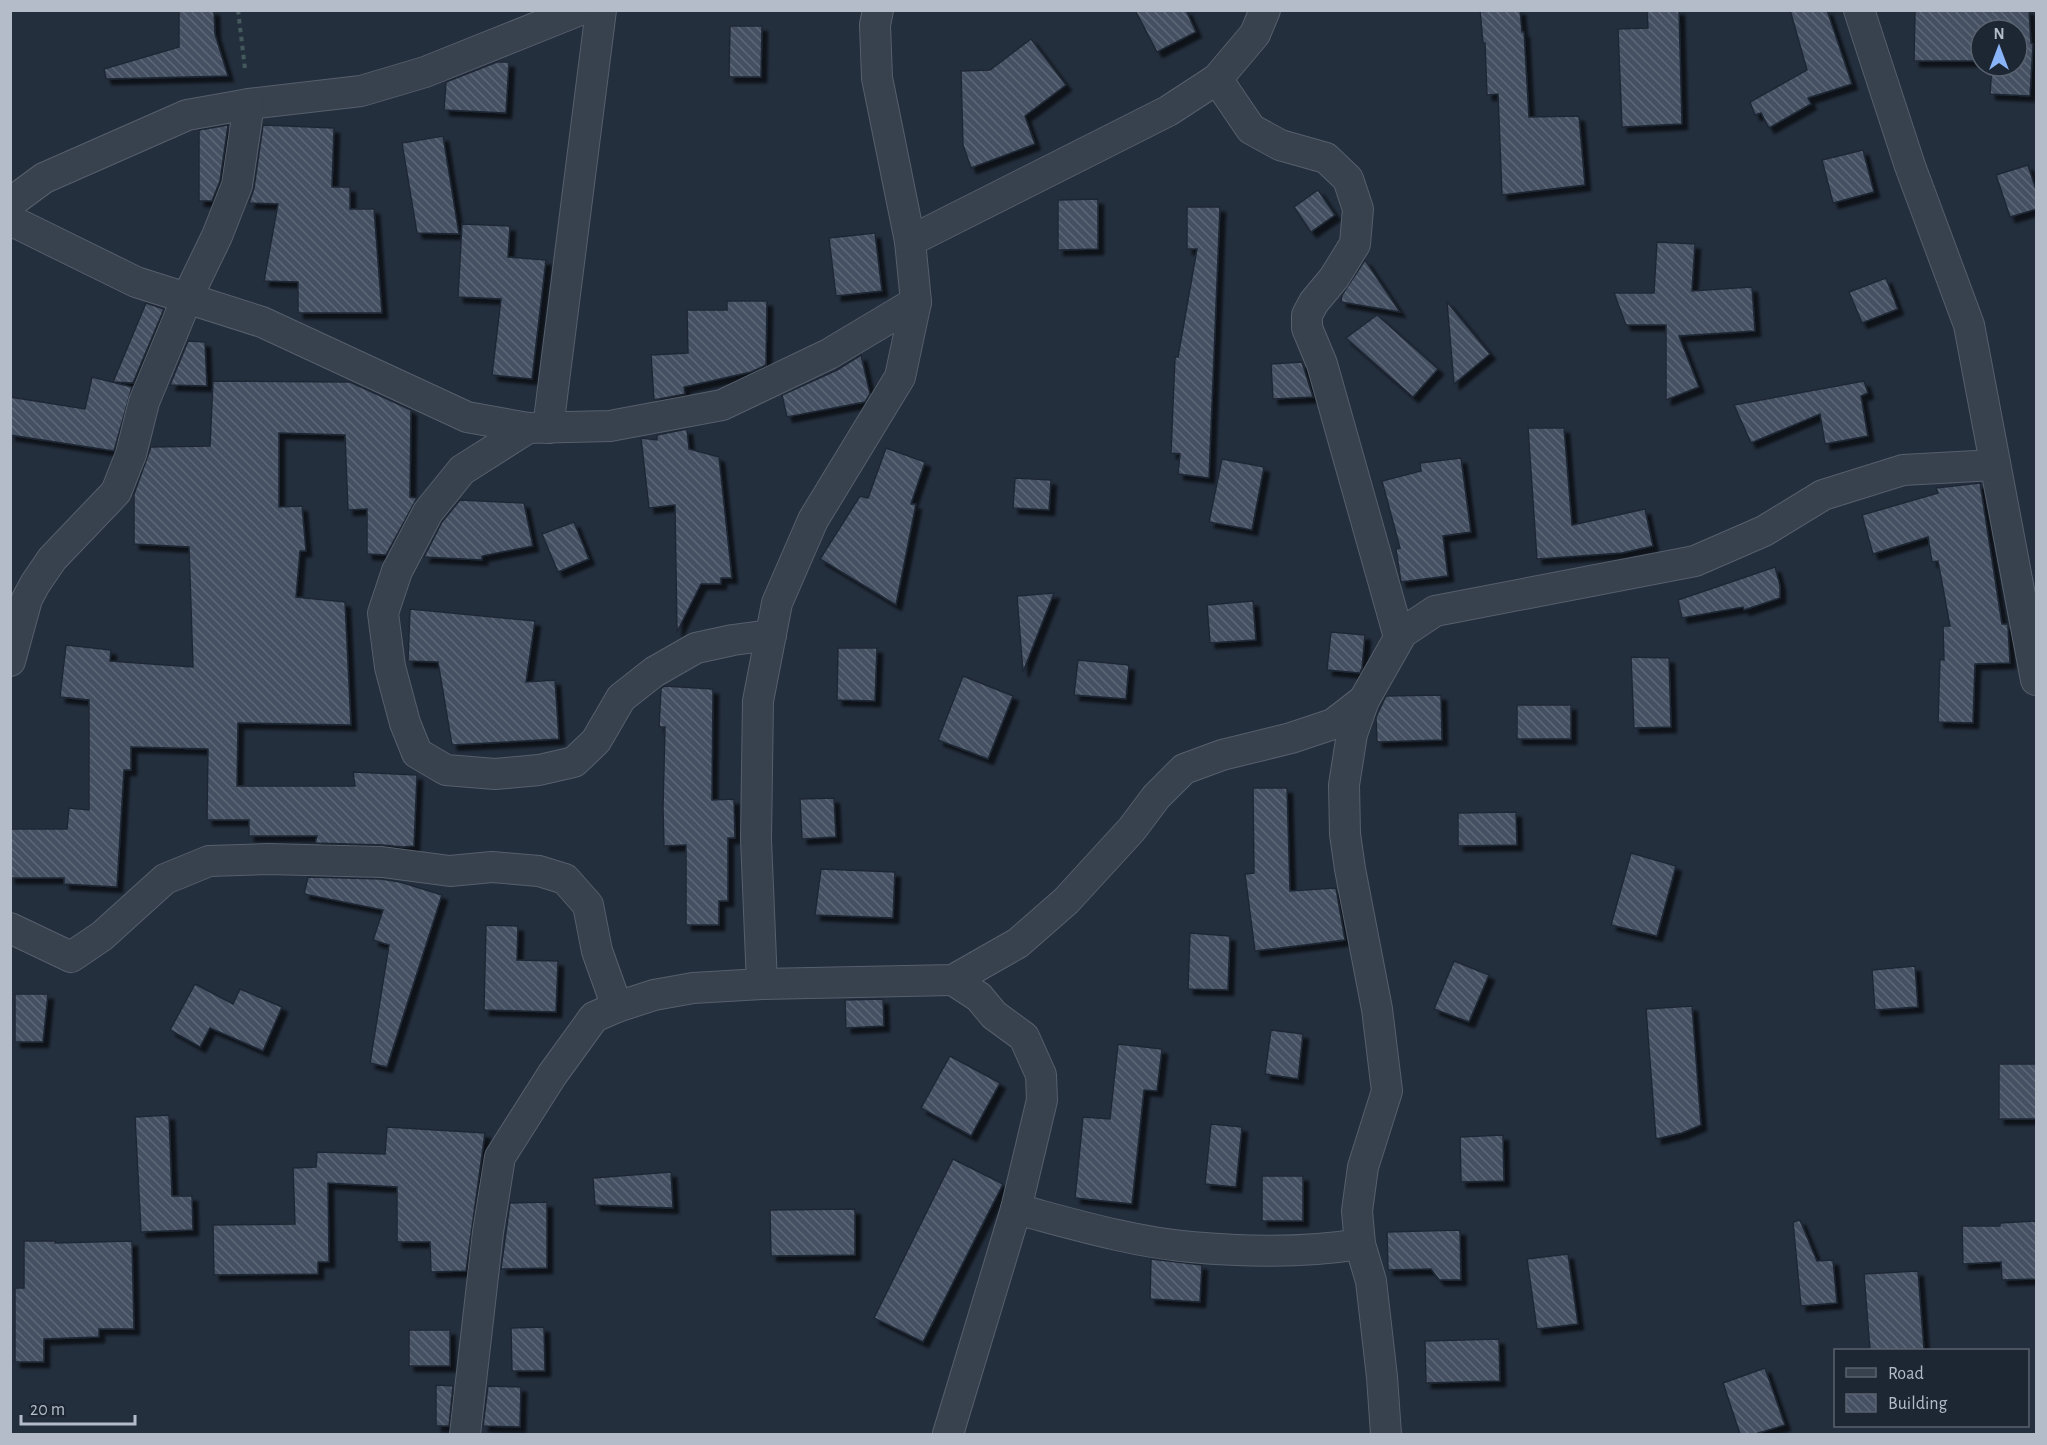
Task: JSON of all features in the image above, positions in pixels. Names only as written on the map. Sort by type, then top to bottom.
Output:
[{"type":"street","points":[[10,202],[44,178],[187,115],[249,104],[361,91],[425,72],[580,10]]},
{"type":"street","points":[[538,428],[602,10]]},
{"type":"street","points":[[762,984],[756,839],[758,700],[777,603],[813,520],[900,377],[916,302],[910,241],[877,78],[875,25],[878,10]]},
{"type":"street","points":[[910,241],[1168,111],[1217,79],[1256,33],[1265,10]]},
{"type":"street","points":[[1859,10],[1911,166],[1968,325],[2037,680]]},
{"type":"street","points":[[1217,79],[1251,129],[1280,145],[1326,158],[1348,179],[1358,209],[1354,244],[1334,278],[1314,302],[1307,315],[1307,328],[1322,364],[1399,637]]},
{"type":"street","points":[[10,661],[27,599],[35,584],[52,559],[116,492],[131,454],[144,402],[237,185],[249,104]]},
{"type":"street","points":[[10,220],[136,282],[262,322],[467,417],[538,428],[610,426],[722,405],[829,354],[916,302]]},
{"type":"street","points":[[538,428],[462,470],[428,512],[397,571],[383,613],[390,667],[405,723],[417,753],[446,770],[495,774],[539,770],[574,762],[596,741],[621,698],[654,672],[696,648],[771,635]]},
{"type":"street","points":[[1386,1434],[1371,1281],[1360,1244],[1357,1211],[1363,1167],[1387,1091],[1377,1009],[1345,834],[1344,785],[1352,734],[1364,700],[1399,637],[1435,611],[1695,561],[1764,531],[1824,495],[1903,470],[1995,465]]},
{"type":"street","points":[[465,1434],[488,1232],[500,1157],[552,1075],[594,1017],[654,995],[693,988],[762,984],[953,980],[1018,943],[1066,901],[1132,829],[1156,796],[1184,769],[1222,755],[1291,738],[1333,724],[1364,700]]},
{"type":"street","points":[[10,928],[71,957],[102,936],[165,879],[209,861],[268,859],[382,862],[450,871],[492,867],[539,871],[565,879],[588,905],[597,951],[617,1007]]},
{"type":"street","points":[[948,1434],[1016,1209],[1041,1100],[1041,1075],[1024,1037],[994,1015],[979,997],[953,980]]},
{"type":"street","points":[[1016,1209],[1127,1236],[1190,1247],[1257,1250],[1333,1248],[1360,1244]]},
{"type":"path","points":[[238,10],[249,104]]},
{"type":"building","points":[[179,10],[214,10],[215,34],[228,76],[106,79],[104,69],[179,47]]},
{"type":"building","points":[[1135,10],[1186,10],[1196,32],[1157,52]]},
{"type":"building","points":[[1480,10],[1520,10],[1522,32],[1524,32],[1529,117],[1579,116],[1585,185],[1502,195],[1498,94],[1487,95],[1485,43],[1483,43]]},
{"type":"building","points":[[1647,10],[1679,10],[1682,124],[1622,127],[1618,29],[1648,28]]},
{"type":"building","points":[[1790,10],[1827,10],[1852,84],[1808,98],[1811,104],[1769,128],[1761,113],[1755,115],[1750,102],[1807,70]]},
{"type":"building","points":[[1915,10],[2029,10],[2031,43],[2033,44],[2030,96],[1990,94],[1991,78],[2029,78],[2029,18],[1969,18],[1969,61],[1914,61]]},
{"type":"building","points":[[730,26],[762,26],[761,77],[729,77]]},
{"type":"building","points":[[1031,39],[1066,85],[1025,116],[1035,144],[971,168],[963,145],[961,71],[990,70]]},
{"type":"building","points":[[497,62],[509,62],[506,113],[444,110],[446,82]]},
{"type":"building","points":[[228,125],[220,181],[212,201],[199,201],[199,130]]},
{"type":"building","points":[[263,125],[334,128],[332,187],[350,187],[350,209],[374,209],[382,313],[298,313],[298,282],[264,281],[278,204],[249,203],[254,188]]},
{"type":"building","points":[[443,136],[459,234],[417,233],[402,143]]},
{"type":"building","points":[[1863,150],[1874,192],[1833,203],[1822,160]]},
{"type":"building","points":[[2028,165],[2037,193],[2037,209],[2010,217],[1996,175]]},
{"type":"building","points":[[1318,190],[1335,215],[1311,232],[1294,207]]},
{"type":"building","points":[[1098,199],[1098,249],[1058,250],[1058,200]]},
{"type":"building","points":[[1187,207],[1220,207],[1209,478],[1178,474],[1180,454],[1171,453],[1175,357],[1178,357],[1197,249],[1187,249]]},
{"type":"building","points":[[462,224],[510,226],[508,257],[546,260],[532,379],[492,375],[501,299],[458,297]]},
{"type":"building","points":[[875,233],[882,291],[836,296],[829,238]]},
{"type":"building","points":[[1657,242],[1695,244],[1692,291],[1752,287],[1755,331],[1679,336],[1699,387],[1666,400],[1666,325],[1626,325],[1614,293],[1654,293]]},
{"type":"building","points":[[1365,260],[1400,312],[1341,302],[1342,295]]},
{"type":"building","points":[[1886,278],[1898,309],[1862,323],[1849,292]]},
{"type":"building","points":[[727,301],[767,301],[766,365],[751,372],[684,387],[685,394],[654,400],[651,355],[688,353],[687,310],[727,310]]},
{"type":"building","points":[[1447,302],[1490,354],[1454,384]]},
{"type":"building","points":[[146,303],[164,309],[133,383],[113,382]]},
{"type":"building","points":[[1377,315],[1438,369],[1413,397],[1346,338]]},
{"type":"building","points":[[188,341],[205,342],[207,386],[170,385]]},
{"type":"building","points":[[861,355],[870,394],[865,402],[787,417],[782,395],[837,370]]},
{"type":"building","points":[[1302,362],[1313,397],[1273,399],[1271,364]]},
{"type":"building","points":[[92,377],[132,387],[114,451],[10,435],[10,397],[85,409]]},
{"type":"building","points":[[213,381],[350,382],[411,410],[410,497],[417,498],[386,555],[367,554],[367,509],[348,510],[345,435],[279,433],[279,507],[302,506],[306,551],[300,551],[296,597],[345,602],[351,725],[238,723],[237,786],[355,786],[353,772],[417,775],[414,846],[315,843],[317,836],[249,836],[249,820],[207,820],[208,749],[131,747],[131,770],[124,770],[117,887],[64,884],[64,878],[10,878],[10,829],[67,829],[69,808],[89,810],[89,700],[60,697],[66,645],[111,650],[110,661],[193,667],[189,547],[134,544],[134,494],[151,447],[210,446]]},
{"type":"building","points":[[1864,381],[1868,393],[1861,396],[1868,436],[1825,444],[1820,414],[1751,443],[1734,405]]},
{"type":"building","points":[[1528,428],[1564,428],[1572,525],[1645,509],[1653,546],[1622,553],[1537,559]]},
{"type":"building","points":[[687,429],[689,449],[719,457],[732,578],[721,578],[721,584],[701,584],[677,632],[675,505],[649,508],[641,438],[657,440],[657,435]]},
{"type":"building","points":[[886,448],[925,462],[911,504],[916,504],[896,605],[820,559],[860,496],[868,498]]},
{"type":"building","points":[[1461,458],[1471,532],[1443,536],[1448,576],[1401,582],[1396,549],[1400,548],[1382,481],[1421,471],[1420,463]]},
{"type":"building","points":[[1222,459],[1264,467],[1252,530],[1209,522]]},
{"type":"building","points":[[1015,478],[1051,480],[1049,510],[1013,508]]},
{"type":"building","points":[[1980,483],[2002,624],[2008,624],[2010,663],[1975,664],[1973,723],[1938,722],[1940,659],[1944,660],[1943,626],[1950,626],[1938,561],[1932,562],[1928,537],[1873,554],[1862,515],[1938,493],[1936,488]]},
{"type":"building","points":[[460,500],[524,503],[533,546],[482,556],[482,560],[424,557],[442,522]]},
{"type":"building","points":[[574,522],[589,559],[558,572],[542,534]]},
{"type":"building","points":[[1775,567],[1780,585],[1780,598],[1744,610],[1743,607],[1682,618],[1678,600]]},
{"type":"building","points":[[1054,593],[1023,672],[1017,596]]},
{"type":"building","points":[[1253,601],[1256,640],[1210,643],[1207,605]]},
{"type":"building","points":[[410,609],[535,621],[526,682],[555,680],[559,739],[452,745],[438,662],[408,661]]},
{"type":"building","points":[[1331,632],[1365,635],[1360,673],[1327,670]]},
{"type":"building","points":[[838,648],[877,648],[875,701],[837,700]]},
{"type":"building","points":[[1631,657],[1669,658],[1671,727],[1634,728]]},
{"type":"building","points":[[1078,660],[1129,665],[1126,699],[1074,695]]},
{"type":"building","points":[[963,676],[1013,696],[988,759],[938,740]]},
{"type":"building","points":[[664,686],[713,689],[712,800],[734,799],[735,838],[728,838],[728,901],[719,901],[719,925],[686,925],[686,845],[664,846],[665,727],[659,727],[661,689]]},
{"type":"building","points":[[1441,695],[1442,740],[1377,742],[1376,717],[1386,696]]},
{"type":"building","points":[[1517,705],[1571,705],[1571,739],[1517,739]]},
{"type":"building","points":[[1253,788],[1287,788],[1290,891],[1336,888],[1345,940],[1255,951],[1245,874],[1254,873]]},
{"type":"building","points":[[834,798],[836,837],[802,839],[800,799]]},
{"type":"building","points":[[1516,812],[1517,845],[1458,846],[1458,813]]},
{"type":"building","points":[[1631,853],[1676,866],[1657,936],[1611,925]]},
{"type":"building","points":[[821,869],[895,872],[893,918],[815,915]]},
{"type":"building","points":[[308,877],[381,879],[400,882],[442,895],[387,1067],[370,1063],[389,945],[373,940],[383,910],[304,894]]},
{"type":"building","points":[[486,925],[518,926],[517,960],[558,961],[556,1012],[484,1010]]},
{"type":"building","points":[[1190,933],[1230,936],[1228,990],[1188,989]]},
{"type":"building","points":[[1454,961],[1489,975],[1469,1022],[1434,1009]]},
{"type":"building","points":[[1915,966],[1918,1007],[1875,1010],[1872,970]]},
{"type":"building","points":[[195,984],[233,1004],[240,989],[282,1007],[263,1051],[210,1028],[200,1047],[170,1030]]},
{"type":"building","points":[[15,994],[48,994],[43,1042],[15,1042]]},
{"type":"building","points":[[883,999],[884,1026],[846,1028],[845,1000]]},
{"type":"building","points":[[1692,1006],[1701,1125],[1682,1133],[1656,1139],[1646,1009]]},
{"type":"building","points":[[1271,1030],[1303,1034],[1298,1079],[1265,1074]]},
{"type":"building","points":[[1118,1044],[1162,1049],[1157,1091],[1144,1090],[1132,1204],[1075,1198],[1083,1117],[1110,1119]]},
{"type":"building","points":[[950,1056],[1000,1083],[971,1136],[921,1108]]},
{"type":"building","points":[[1999,1064],[2037,1064],[2037,1119],[1999,1119]]},
{"type":"building","points":[[169,1115],[172,1196],[192,1196],[193,1230],[141,1232],[135,1117]]},
{"type":"building","points":[[1211,1124],[1242,1127],[1236,1187],[1205,1184]]},
{"type":"building","points":[[387,1127],[485,1133],[466,1271],[431,1272],[430,1242],[397,1242],[397,1187],[328,1183],[329,1262],[318,1262],[318,1274],[214,1275],[213,1225],[295,1224],[293,1168],[316,1167],[317,1152],[385,1154]]},
{"type":"building","points":[[1503,1135],[1504,1181],[1461,1182],[1460,1137]]},
{"type":"building","points":[[953,1159],[1003,1184],[923,1342],[874,1318]]},
{"type":"building","points":[[671,1172],[673,1208],[595,1205],[593,1178]]},
{"type":"building","points":[[1262,1176],[1303,1176],[1303,1221],[1262,1221]]},
{"type":"building","points":[[547,1202],[547,1268],[501,1269],[510,1203]]},
{"type":"building","points":[[855,1209],[855,1255],[771,1256],[770,1210]]},
{"type":"building","points":[[1800,1220],[1817,1261],[1833,1260],[1837,1303],[1801,1306],[1793,1222]]},
{"type":"building","points":[[2037,1221],[2037,1279],[2002,1280],[2001,1262],[1963,1264],[1962,1226],[2000,1226],[2000,1223]]},
{"type":"building","points":[[1460,1230],[1461,1280],[1439,1280],[1431,1269],[1388,1270],[1387,1232]]},
{"type":"building","points":[[24,1241],[55,1241],[55,1243],[132,1241],[134,1329],[99,1329],[99,1337],[44,1339],[44,1362],[15,1362],[15,1288],[24,1288]]},
{"type":"building","points":[[1568,1254],[1578,1324],[1537,1329],[1527,1259]]},
{"type":"building","points":[[1151,1259],[1202,1265],[1200,1302],[1150,1299]]},
{"type":"building","points":[[1918,1271],[1924,1349],[1870,1349],[1864,1274]]},
{"type":"building","points":[[544,1327],[545,1371],[512,1371],[511,1328]]},
{"type":"building","points":[[409,1330],[450,1330],[450,1366],[409,1366]]},
{"type":"building","points":[[1499,1339],[1500,1381],[1426,1383],[1425,1341]]},
{"type":"building","points":[[1765,1368],[1785,1425],[1755,1434],[1740,1434],[1723,1383]]},
{"type":"building","points":[[436,1385],[453,1386],[449,1426],[436,1426]]},
{"type":"building","points":[[488,1386],[521,1387],[520,1427],[483,1426]]}]
